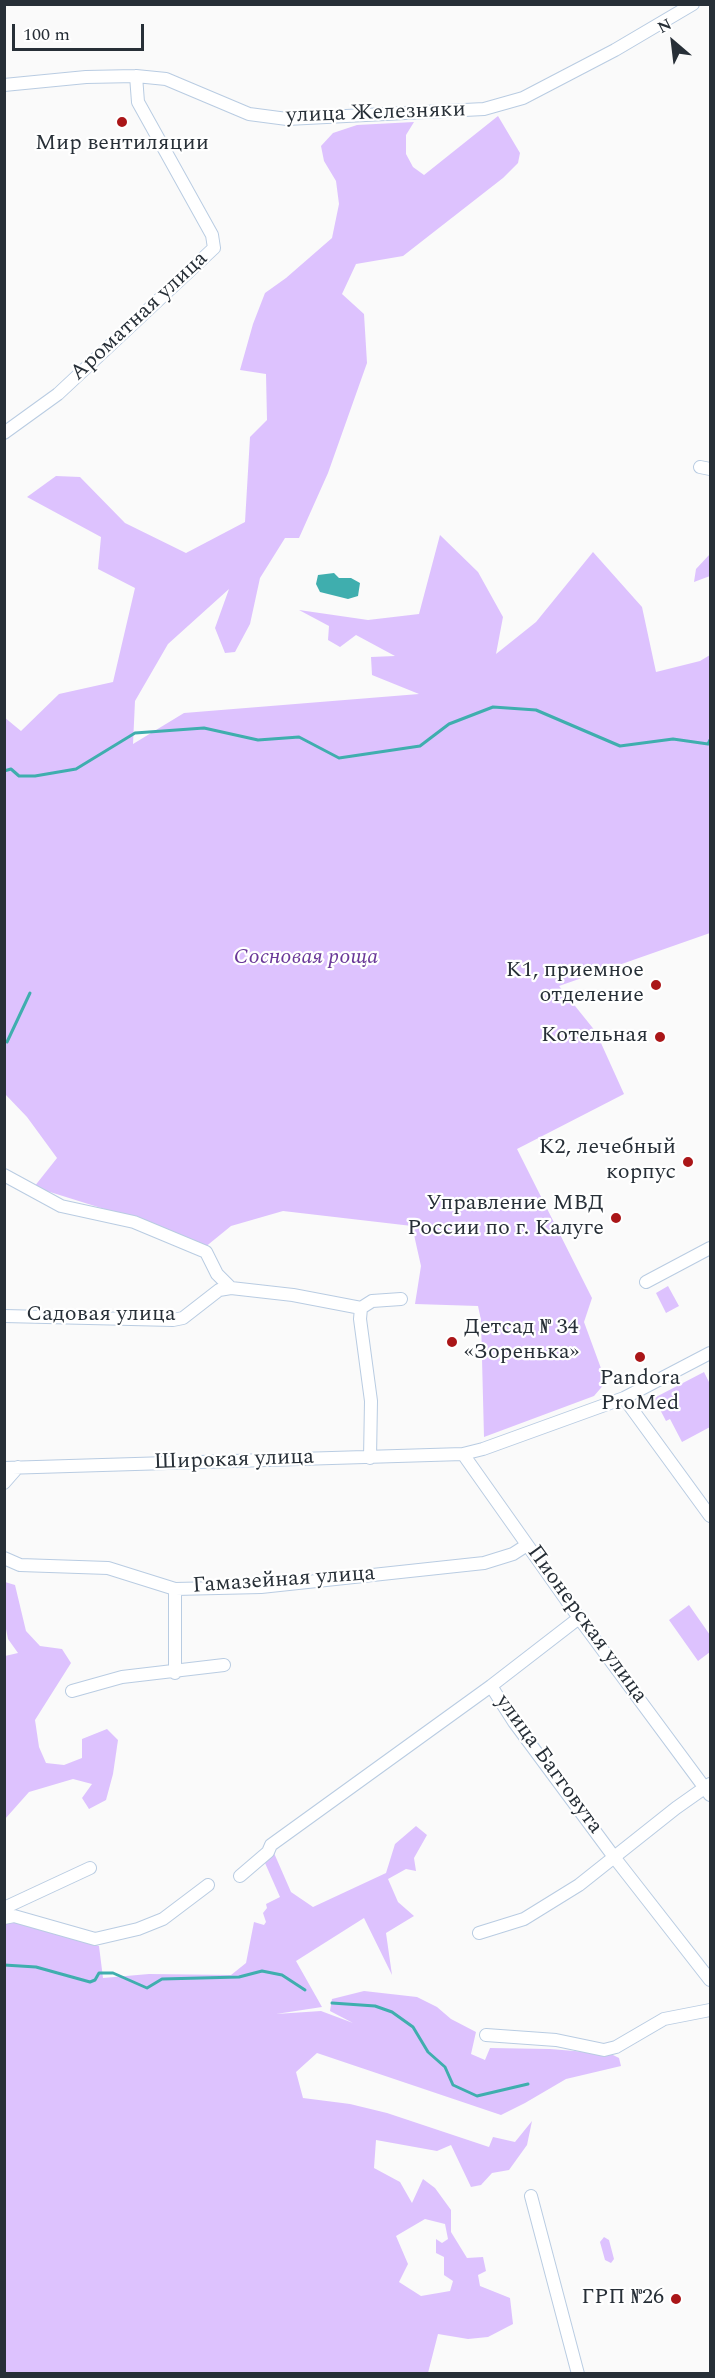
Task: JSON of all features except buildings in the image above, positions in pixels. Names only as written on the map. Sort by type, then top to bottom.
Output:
[{"type":"street","name":"улица Железняки","points":[[4,85],[86,77],[136,76],[166,79],[249,114],[287,119],[484,109],[523,98],[615,50],[693,4]]},
{"type":"street","name":"Ароматная улица","points":[[4,433],[58,394],[214,248],[212,235],[138,102],[136,76]]},
{"type":"street","points":[[4,1175],[61,1206],[134,1222],[206,1252],[217,1274],[231,1288],[293,1295],[361,1308],[372,1301],[401,1299]]},
{"type":"street","points":[[646,1282],[711,1248]]},
{"type":"street","name":"Садовая улица","points":[[4,1316],[173,1320],[183,1318],[219,1290],[231,1288]]},
{"type":"street","points":[[361,1308],[360,1319],[371,1401],[370,1458]]},
{"type":"street","name":"Широкая улица","points":[[4,1468],[463,1454],[483,1449],[624,1398],[711,1353]]},
{"type":"street","points":[[624,1398],[711,1516]]},
{"type":"street","name":"Пионерская улица","points":[[463,1454],[579,1618],[709,1789]]},
{"type":"street","points":[[4,1483],[18,1467]]},
{"type":"street","name":"Гамазейная улица","points":[[4,1558],[20,1565],[108,1568],[175,1588],[261,1587],[484,1563],[513,1554],[527,1545]]},
{"type":"street","points":[[175,1588],[175,1672]]},
{"type":"street","points":[[491,1686],[579,1618]]},
{"type":"street","points":[[72,1691],[122,1677],[224,1665]]},
{"type":"street","name":"улица Багговута","points":[[240,1876],[268,1852],[271,1845],[491,1686],[514,1722],[614,1857],[711,1980]]},
{"type":"street","points":[[479,1933],[524,1919],[579,1885],[709,1789]]},
{"type":"street","points":[[4,1908],[90,1868]]},
{"type":"street","points":[[4,1918],[14,1916],[95,1939],[138,1929],[163,1919],[208,1885]]},
{"type":"street","points":[[486,2035],[556,2040],[603,2050],[616,2047],[664,2019],[711,2010]]},
{"type":"street","points":[[531,2196],[578,2373]]},
{"type":"green space","name":"Сосновая роща","points":[[498,116],[520,153],[518,163],[503,178],[403,256],[356,264],[342,294],[364,314],[367,363],[328,473],[299,538],[285,538],[260,578],[250,624],[235,652],[225,653],[215,628],[229,589],[168,644],[135,701],[133,744],[184,713],[419,694],[372,675],[371,657],[395,656],[356,635],[340,647],[328,640],[329,626],[299,610],[368,620],[419,614],[440,535],[478,572],[503,617],[496,654],[536,622],[593,552],[642,607],[656,672],[700,661],[710,655],[710,933],[559,986],[596,1032],[624,1094],[517,1149],[592,1298],[584,1322],[606,1382],[594,1396],[484,1437],[481,1320],[478,1306],[415,1304],[421,1266],[412,1226],[283,1211],[231,1226],[204,1248],[133,1218],[34,1187],[57,1158],[27,1117],[5,1094],[4,717],[21,731],[59,694],[113,682],[135,588],[98,569],[101,537],[27,497],[56,476],[80,477],[125,523],[186,553],[245,522],[250,437],[267,420],[266,374],[240,370],[253,324],[265,293],[332,238],[339,204],[336,181],[324,161],[321,146],[333,133],[357,125],[414,122],[406,135],[406,154],[413,167],[424,175]]},
{"type":"green space","points":[[710,554],[710,576],[694,582],[696,569]]},
{"type":"green space","points":[[668,1286],[679,1306],[666,1313],[656,1293]]},
{"type":"green space","points":[[704,1372],[710,1384],[710,1427],[682,1442],[670,1419],[666,1421],[654,1398]]},
{"type":"green space","points":[[5,1582],[15,1585],[26,1631],[40,1646],[62,1649],[71,1663],[35,1720],[39,1747],[46,1763],[64,1765],[82,1758],[82,1739],[107,1729],[118,1740],[106,1800],[89,1809],[82,1798],[92,1784],[73,1779],[29,1792],[5,1819],[5,1656],[18,1653],[8,1639],[5,1624]]},
{"type":"green space","points":[[689,1605],[710,1635],[710,1652],[698,1661],[669,1620]]},
{"type":"green space","points":[[416,1826],[427,1835],[414,1858],[416,1871],[406,1869],[388,1879],[398,1902],[414,1916],[386,1933],[392,1975],[364,1918],[296,1961],[322,2007],[276,2014],[321,2011],[353,2023],[330,2011],[332,1999],[364,1991],[417,1997],[476,2032],[471,2054],[485,2060],[490,2048],[550,2049],[611,2054],[619,2058],[621,2066],[566,2079],[501,2115],[317,2053],[296,2072],[303,2098],[350,2104],[387,2113],[489,2147],[493,2137],[515,2142],[532,2121],[527,2145],[509,2170],[492,2173],[481,2185],[471,2187],[451,2145],[437,2151],[376,2140],[374,2168],[400,2182],[412,2203],[423,2179],[435,2188],[451,2210],[451,2232],[467,2258],[483,2257],[486,2271],[478,2275],[480,2286],[510,2298],[513,2324],[488,2337],[468,2339],[438,2334],[428,2373],[5,2373],[4,1924],[13,1922],[99,1946],[103,1978],[149,1974],[231,1975],[246,1963],[254,1922],[264,1925],[266,1922],[263,1913],[267,1908],[266,1904],[280,1897],[265,1863],[269,1855],[274,1853],[291,1892],[313,1907],[386,1873],[395,1844]],"holes":[[[425,2219],[445,2224],[448,2239],[442,2243],[436,2239],[436,2253],[444,2257],[444,2275],[453,2281],[450,2291],[421,2296],[399,2282],[408,2264],[396,2236]]]},
{"type":"green space","points":[[604,2237],[609,2240],[614,2259],[611,2263],[605,2260],[600,2242]]},
{"type":"water","points":[[334,573],[339,578],[351,578],[360,583],[358,596],[348,599],[320,592],[316,584],[318,575]]},
{"type":"waterway","points":[[4,771],[11,769],[19,776],[35,776],[76,769],[135,733],[204,728],[258,740],[299,737],[339,758],[420,746],[449,724],[493,707],[536,710],[620,746],[673,739],[708,744],[710,740]]},
{"type":"waterway","points":[[7,1042],[30,993]]},
{"type":"waterway","points":[[4,1965],[36,1967],[90,1982],[95,1980],[99,1973],[113,1973],[147,1988],[162,1979],[239,1977],[262,1971],[282,1975],[305,1990]]},
{"type":"waterway","points":[[332,2003],[375,2006],[392,2012],[413,2027],[428,2052],[445,2067],[453,2085],[477,2096],[528,2084]]},
{"type":"place","name":"Мир вентиляции","points":[[122,122]]},
{"type":"place","name":"К1, приемное отделение","points":[[656,985]]},
{"type":"place","name":"Котельная","points":[[660,1037]]},
{"type":"place","name":"К2, лечебный корпус","points":[[688,1162]]},
{"type":"place","name":"Управление МВД России по г. Калуге","points":[[616,1218]]},
{"type":"place","name":"Детсад № 34 «Зоренька»","points":[[452,1342]]},
{"type":"place","name":"Pandora ProMed","points":[[640,1357]]},
{"type":"place","name":"ГРП №26","points":[[676,2299]]}]
